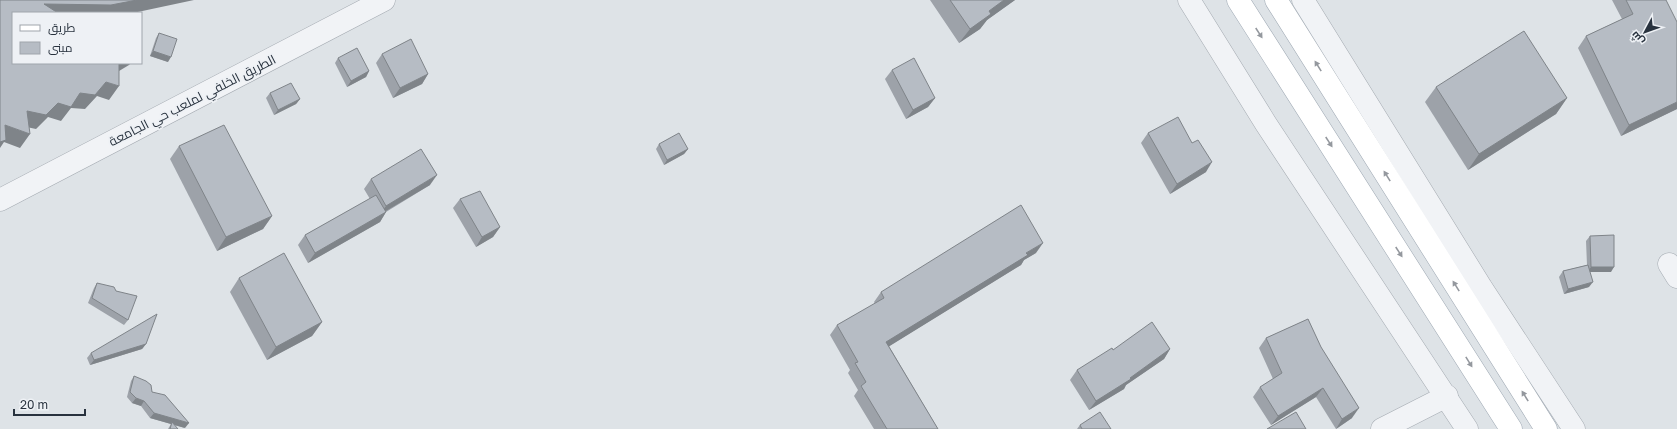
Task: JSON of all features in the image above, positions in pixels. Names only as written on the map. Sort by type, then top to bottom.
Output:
[{"type":"main road","points":[[1238,0],[1511,429]]},
{"type":"main road","points":[[1276,0],[1546,429]]},
{"type":"street","name":"الطريق الخلفي لملعب حي الجامعة","points":[[0,200],[384,0]]},
{"type":"street","points":[[1190,0],[1266,124],[1447,396],[1467,429]]},
{"type":"street","points":[[1302,0],[1481,287],[1574,429]]},
{"type":"street","points":[[1382,429],[1447,396]]},
{"type":"building","points":[[0,0],[137,0],[111,5],[44,4],[56,12],[12,12],[12,64],[119,64],[119,86],[106,82],[95,95],[80,93],[71,107],[58,103],[46,115],[27,111],[30,134],[5,125],[6,140],[0,142]]},
{"type":"building","points":[[950,0],[1004,0],[989,11],[991,14],[970,29]]},
{"type":"building","points":[[1626,0],[1666,0],[1677,22],[1677,102],[1629,125],[1586,36],[1633,14]]},
{"type":"building","points":[[1524,31],[1567,98],[1479,154],[1436,87]]},
{"type":"building","points":[[159,33],[177,39],[171,57],[153,51]]},
{"type":"building","points":[[411,39],[428,74],[400,88],[382,54]]},
{"type":"building","points":[[357,48],[369,71],[351,81],[338,58]]},
{"type":"building","points":[[914,58],[935,98],[913,110],[892,70]]},
{"type":"building","points":[[291,83],[300,99],[278,110],[270,93]]},
{"type":"building","points":[[1178,117],[1192,143],[1198,140],[1212,162],[1177,184],[1148,133]]},
{"type":"building","points":[[224,125],[272,216],[226,237],[179,146]]},
{"type":"building","points":[[679,133],[688,149],[667,160],[659,144]]},
{"type":"building","points":[[421,149],[437,175],[386,206],[371,179]]},
{"type":"building","points":[[480,191],[500,227],[482,237],[460,199]]},
{"type":"building","points":[[376,195],[386,212],[315,253],[305,235]]},
{"type":"building","points":[[1021,205],[1043,243],[1026,253],[1028,255],[886,342],[938,429],[887,429],[861,386],[866,382],[855,363],[858,362],[837,325],[884,298],[881,292]]},
{"type":"building","points":[[1614,235],[1614,267],[1591,267],[1590,236]]},
{"type":"building","points":[[284,253],[322,322],[276,347],[239,278]]},
{"type":"building","points":[[1588,265],[1593,282],[1568,289],[1563,271]]},
{"type":"building","points":[[97,283],[114,287],[116,291],[137,296],[128,320],[92,298]]},
{"type":"building","points":[[157,314],[146,344],[94,360],[91,353]]},
{"type":"building","points":[[1308,319],[1321,347],[1359,408],[1342,419],[1323,388],[1278,416],[1260,387],[1282,373],[1266,338]]},
{"type":"building","points":[[1152,322],[1170,349],[1130,378],[1131,379],[1096,401],[1077,370],[1112,348],[1113,350]]},
{"type":"building","points":[[134,376],[151,385],[152,392],[165,395],[189,423],[154,413],[144,401],[136,398],[130,392]]},
{"type":"building","points":[[1100,412],[1111,429],[1082,429],[1080,425]]},
{"type":"building","points":[[1296,412],[1306,429],[1267,429]]},
{"type":"building","points":[[172,422],[178,429],[170,429]]}]
